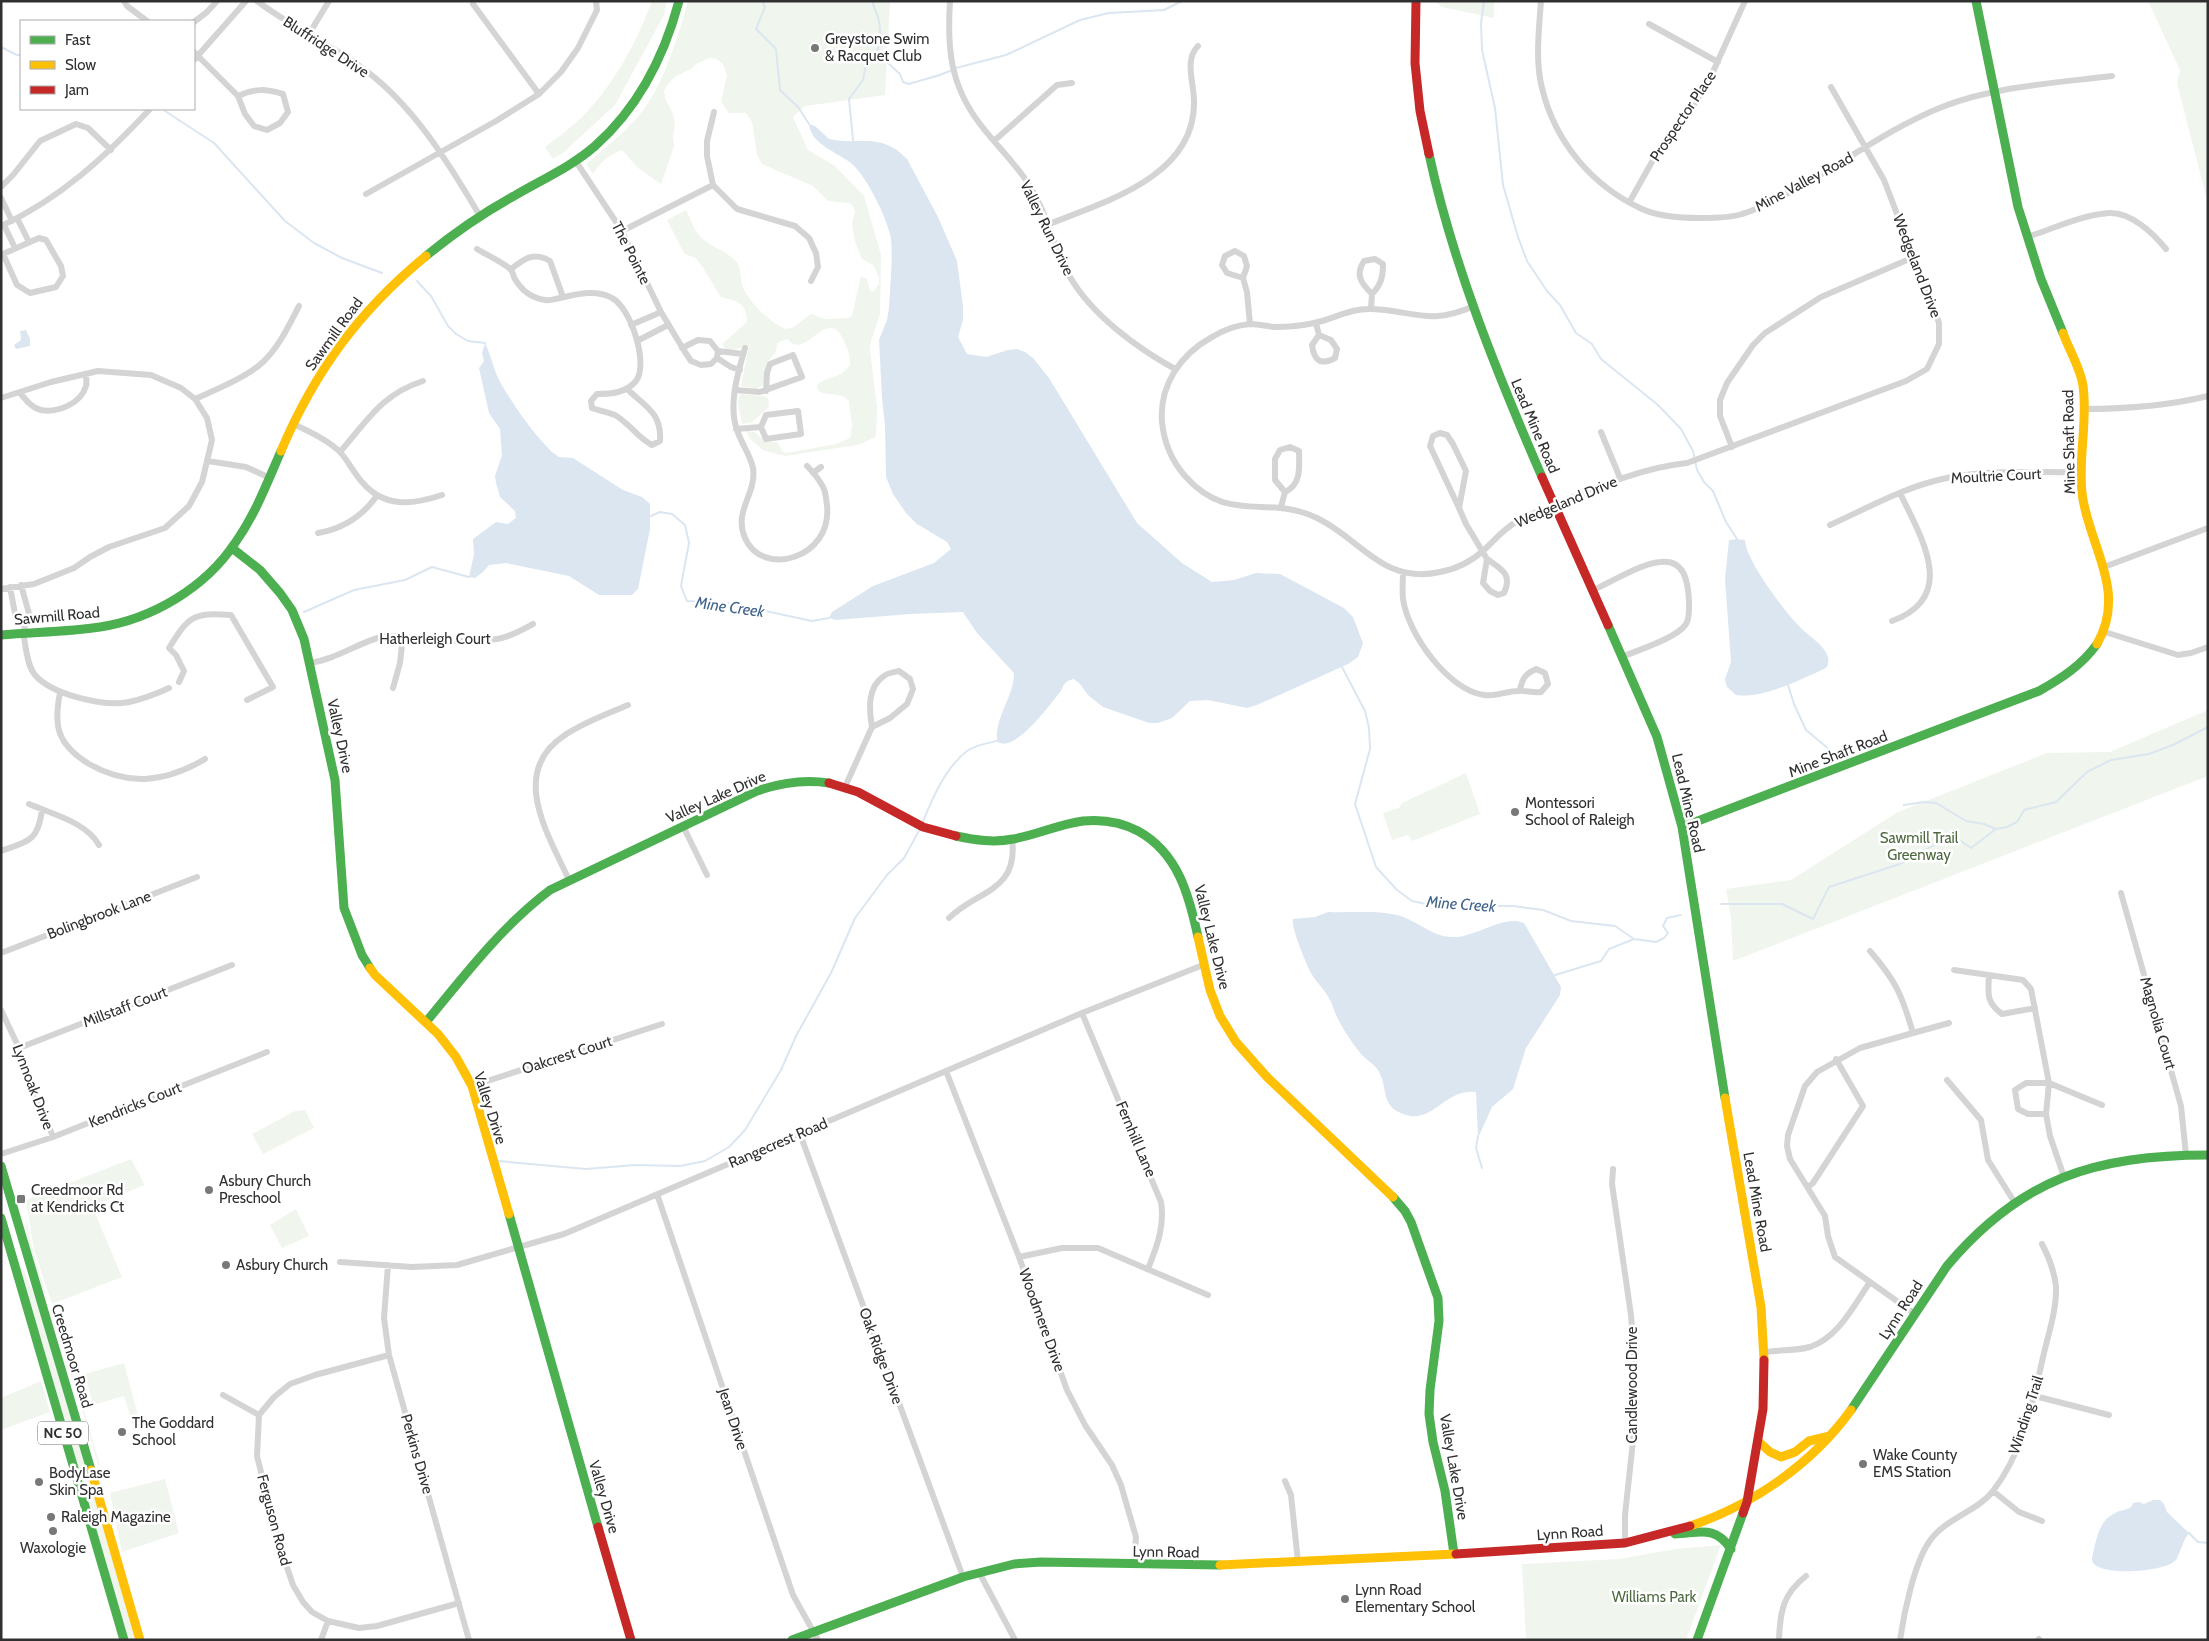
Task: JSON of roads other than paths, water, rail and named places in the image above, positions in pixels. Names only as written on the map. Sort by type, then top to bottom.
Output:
[{"type":"street","points":[[124,1],[127,6],[146,20]]},
{"type":"street","points":[[195,21],[217,1]]},
{"type":"street","points":[[238,96],[251,90],[266,89],[283,94],[288,112],[280,123],[267,130],[254,126],[245,114],[238,96],[195,56],[246,1]]},
{"type":"street","name":"Bluffridge Drive","points":[[257,1],[280,18],[310,34],[360,66],[395,97],[442,151],[480,216]]},
{"type":"street","points":[[310,34],[329,1]]},
{"type":"street","points":[[366,194],[539,94],[561,72],[578,48],[597,10],[596,1]]},
{"type":"street","name":"Sawmill Road","points":[[1,635],[23,629],[102,627],[146,613],[179,597],[207,576],[232,548],[270,478],[293,424],[314,384],[344,340],[374,302],[431,252],[480,216],[575,160],[597,144],[625,115],[649,84],[670,35],[679,1]]},
{"type":"street","name":"Valley Run Drive","points":[[950,1],[949,48],[957,81],[966,103],[979,123],[1028,184],[1049,224],[1070,276],[1084,298],[1127,337],[1151,356],[1175,369]]},
{"type":"street","name":"Lead Mine Road","points":[[1416,1],[1415,63],[1420,111],[1438,194],[1474,306],[1508,399],[1657,737],[1682,828],[1717,1051],[1761,1307],[1764,1352],[1763,1409],[1759,1442],[1747,1502],[1697,1640]]},
{"type":"street","name":"Mine Valley Road","points":[[1540,1],[1539,56],[1542,87],[1553,121],[1569,149],[1593,176],[1614,194],[1630,201],[1643,210],[1681,218],[1713,218],[1742,214],[1820,176],[1914,120],[1969,97],[1994,91],[2112,76]]},
{"type":"street","name":"Prospector Place","points":[[1630,201],[1653,160],[1697,100],[1718,62],[1745,1]]},
{"type":"street","name":"Mine Shaft Road","points":[[1682,828],[2039,691],[2061,680],[2080,666],[2105,632],[2109,614],[2104,567],[2084,505],[2082,472],[2084,395],[2080,378],[2041,279],[2018,207],[1976,1]]},
{"type":"street","points":[[472,4],[539,94]]},
{"type":"street","points":[[1650,24],[1718,62]]},
{"type":"street","points":[[1049,224],[1150,180],[1181,147],[1191,125],[1194,103],[1190,60],[1198,46]]},
{"type":"street","points":[[994,141],[1057,85],[1072,83]]},
{"type":"street","name":"Wedgeland Drive","points":[[1474,306],[1446,316],[1430,317],[1371,309],[1349,311],[1316,323],[1290,327],[1250,324],[1215,334],[1198,344],[1175,369],[1161,409],[1163,432],[1174,463],[1194,487],[1222,504],[1252,508],[1280,507],[1316,517],[1337,529],[1375,561],[1403,572],[1420,575],[1440,572],[1462,565],[1483,552],[1498,535],[1518,521],[1620,478],[1663,466],[1687,463],[1906,381],[1927,369],[1939,344],[1939,323],[1884,180],[1831,87]]},
{"type":"street","points":[[15,248],[3,225],[55,196],[111,150],[149,110]]},
{"type":"street","points":[[714,112],[707,141],[707,156],[714,186],[737,209],[795,226],[809,238],[816,253],[818,267],[811,281]]},
{"type":"street","points":[[1,187],[14,175],[40,141],[76,124],[88,128],[111,150]]},
{"type":"street","name":"The Pointe","points":[[575,160],[622,231],[661,312],[691,361],[701,366],[711,364],[717,355]]},
{"type":"street","points":[[622,231],[714,186]]},
{"type":"street","points":[[1,198],[28,242]]},
{"type":"street","points":[[2027,237],[2110,213],[2139,223],[2155,235],[2166,249]]},
{"type":"street","points":[[39,238],[46,240],[61,266],[63,276],[56,288],[30,293],[17,286],[2,254],[15,248],[39,238]]},
{"type":"street","points":[[477,249],[511,269],[514,278],[525,293],[547,301],[563,297],[600,293],[614,299],[625,312],[631,325],[637,341],[642,365],[636,380],[626,389],[615,393],[597,394],[591,401],[592,408],[602,413],[613,414],[643,440],[652,445],[656,444],[660,441],[661,428],[654,412],[626,389]]},
{"type":"street","points":[[1243,278],[1227,273],[1222,265],[1225,256],[1235,251],[1244,256],[1247,266],[1243,278],[1247,292],[1250,324]]},
{"type":"street","points":[[511,269],[527,257],[541,256],[550,261],[563,297]]},
{"type":"street","points":[[1732,447],[1720,416],[1720,400],[1727,383],[1753,345],[1765,333],[1821,297],[1914,257]]},
{"type":"street","points":[[1371,309],[1372,294],[1378,288],[1383,274],[1383,264],[1375,259],[1364,261],[1358,270],[1359,279],[1372,294]]},
{"type":"street","points":[[194,399],[221,388],[263,362],[281,339],[299,306]]},
{"type":"street","points":[[631,325],[661,312]]},
{"type":"street","points":[[1316,323],[1319,335],[1312,345],[1314,355],[1319,361],[1327,362],[1335,358],[1337,349],[1331,340],[1319,335]]},
{"type":"street","points":[[637,341],[668,325]]},
{"type":"street","points":[[682,348],[698,340],[710,341],[717,355],[730,367],[740,370]]},
{"type":"street","points":[[717,355],[744,351],[733,412],[736,430],[753,469],[753,480],[742,513],[741,523],[745,539],[759,554],[774,559],[797,557],[810,550],[818,542],[826,529],[828,516],[824,488],[807,466]]},
{"type":"street","points":[[736,390],[766,391],[802,378],[793,355],[770,364],[767,373],[766,391]]},
{"type":"street","points":[[1,398],[51,382],[98,371],[151,375],[181,388],[194,399],[207,418],[212,440],[202,482],[189,506],[165,528],[109,547],[74,568],[34,584],[1,589]]},
{"type":"street","points":[[20,393],[31,405],[40,410],[63,409],[80,395],[86,386],[86,374]]},
{"type":"street","points":[[340,452],[395,392],[423,382]]},
{"type":"street","points":[[2084,409],[2153,406],[2208,396]]},
{"type":"street","points":[[798,411],[801,434],[766,439],[761,427],[766,415],[798,411]]},
{"type":"street","points":[[293,424],[328,442],[340,452],[360,481],[376,497],[400,502],[421,502],[442,495]]},
{"type":"street","points":[[736,430],[761,427]]},
{"type":"street","points":[[1601,432],[1620,478]]},
{"type":"street","points":[[1459,508],[1466,471],[1447,435],[1440,433],[1433,436],[1430,446],[1466,524],[1487,559],[1501,568],[1507,575],[1508,584],[1504,593],[1498,595],[1483,583],[1487,559]]},
{"type":"street","points":[[1280,507],[1285,492],[1298,481],[1299,451],[1290,447],[1280,450],[1275,459],[1275,480],[1285,492]]},
{"type":"street","points":[[208,461],[246,467],[270,478]]},
{"type":"street","points":[[813,473],[821,466]]},
{"type":"street","name":"Moultrie Court","points":[[1830,525],[1900,493],[1936,481],[1979,474],[2082,472]]},
{"type":"street","points":[[1892,621],[1915,610],[1924,599],[1929,586],[1929,556],[1900,493]]},
{"type":"street","points":[[318,533],[331,531],[346,524],[366,510],[376,497]]},
{"type":"street","points":[[2104,567],[2208,528]]},
{"type":"street","name":"Valley Drive","points":[[232,548],[268,579],[292,610],[304,639],[335,780],[344,908],[362,955],[375,975],[426,1022],[456,1057],[472,1086],[517,1249],[631,1640]]},
{"type":"street","points":[[1592,590],[1660,562],[1672,563],[1679,567],[1687,577],[1689,612],[1686,624],[1677,632],[1658,642],[1622,657]]},
{"type":"street","points":[[1403,572],[1403,599],[1413,629],[1422,646],[1449,676],[1467,688],[1484,695],[1520,690],[1528,693],[1541,692],[1548,684],[1545,673],[1536,669],[1526,673],[1520,690]]},
{"type":"street","points":[[21,585],[30,617],[23,629]]},
{"type":"street","points":[[10,587],[16,619],[23,629],[29,665],[35,675],[60,692],[90,700],[127,703],[153,696],[169,688]]},
{"type":"street","points":[[179,682],[184,671],[176,655],[169,648],[188,620],[201,614],[231,615],[273,687],[247,700]]},
{"type":"street","name":"Hatherleigh Court","points":[[310,663],[340,655],[370,640],[384,636],[476,640],[498,639],[516,634],[533,624]]},
{"type":"street","points":[[2105,632],[2178,654],[2191,653],[2208,647]]},
{"type":"street","points":[[394,688],[400,663],[403,636]]},
{"type":"street","points":[[845,787],[872,727],[870,700],[874,686],[884,676],[899,671],[910,679],[913,689],[907,704],[890,718],[872,727]]},
{"type":"street","points":[[60,692],[56,714],[60,734],[66,746],[73,754],[109,774],[133,780],[147,779],[172,775],[205,759]]},
{"type":"street","points":[[569,880],[536,804],[534,790],[538,770],[543,758],[564,735],[628,705]]},
{"type":"street","name":"Valley Lake Drive","points":[[426,1022],[509,923],[527,906],[569,880],[778,784],[816,781],[845,787],[929,830],[955,836],[988,840],[1012,839],[1077,822],[1097,820],[1124,824],[1154,839],[1175,864],[1186,886],[1203,965],[1221,1017],[1243,1048],[1274,1084],[1388,1192],[1412,1222],[1428,1267],[1439,1310],[1430,1390],[1430,1414],[1433,1442],[1445,1491],[1454,1554]]},
{"type":"street","points":[[29,804],[80,826],[95,837],[99,845]]},
{"type":"street","points":[[1,852],[33,837],[39,829],[42,810]]},
{"type":"street","points":[[683,826],[706,875]]},
{"type":"street","points":[[948,918],[959,908],[994,890],[1005,877],[1012,855],[1012,839]]},
{"type":"street","name":"Bolingbrook Lane","points":[[1,953],[197,877]]},
{"type":"street","name":"Magnolia Court","points":[[2121,892],[2181,1106],[2186,1155]]},
{"type":"street","points":[[1870,951],[1889,973],[1903,997],[1913,1033]]},
{"type":"street","name":"Millstaff Court","points":[[18,1048],[232,965]]},
{"type":"street","name":"Rangecrest Road","points":[[340,1262],[412,1267],[458,1265],[564,1234],[946,1071],[1203,965]]},
{"type":"street","points":[[1954,970],[2023,980],[2031,990],[2049,1083],[2046,1114],[2050,1136],[2064,1177]]},
{"type":"street","points":[[1989,975],[1988,993],[1992,1006],[2002,1014],[2035,1008]]},
{"type":"street","name":"Lynnoak Drive","points":[[1,1010],[53,1137]]},
{"type":"street","name":"Fernhill Lane","points":[[1082,1014],[1161,1202],[1163,1215],[1161,1231],[1148,1268]]},
{"type":"street","points":[[1915,1314],[1835,1257],[1828,1236],[1825,1216],[1790,1160],[1787,1146],[1788,1135],[1805,1086],[1817,1072],[1836,1059],[1860,1048],[1949,1022]]},
{"type":"street","name":"Oakcrest Court","points":[[472,1086],[662,1024]]},
{"type":"street","name":"Kendricks Court","points":[[1,1154],[53,1137],[267,1052]]},
{"type":"street","points":[[1808,1186],[1813,1183],[1863,1106],[1836,1059]]},
{"type":"street","name":"Woodmere Drive","points":[[946,1071],[1019,1257],[1067,1390],[1086,1425],[1112,1465],[1120,1485],[1136,1537],[1134,1565]]},
{"type":"street","points":[[1947,1080],[1981,1120],[1988,1160],[2015,1203]]},
{"type":"street","points":[[2046,1114],[2028,1114],[2018,1109],[2015,1090],[2026,1083],[2049,1083],[2102,1105]]},
{"type":"street","name":"Oak Ridge Drive","points":[[800,1134],[963,1577]]},
{"type":"street","name":"Lynn Road","points":[[792,1640],[815,1636],[963,1577],[1014,1564],[1041,1562],[1200,1566],[1298,1562],[1625,1543],[1667,1534],[1719,1516],[1747,1502],[1795,1469],[1831,1436],[1858,1400],[1948,1265],[1989,1222],[2015,1203],[2064,1177],[2118,1160],[2208,1155]]},
{"type":"street","name":"Creedmoor Road","points":[[1,1166],[140,1640]]},
{"type":"street","name":"Candlewood Drive","points":[[1612,1169],[1613,1188],[1632,1315],[1635,1368],[1632,1454],[1625,1515],[1625,1543]]},
{"type":"street","name":"Jean Drive","points":[[657,1194],[793,1595],[815,1636]]},
{"type":"street","points":[[2,1223],[18,1222]]},
{"type":"street","name":"Creedmoor Road","points":[[2,1223],[124,1640]]},
{"type":"street","name":"Winding Trail","points":[[1900,1640],[1921,1557],[1930,1540],[1949,1522],[1978,1504],[1993,1491],[2021,1438],[2035,1396],[2055,1297],[2052,1267],[2042,1244]]},
{"type":"street","points":[[1019,1257],[1062,1248],[1098,1248],[1208,1295]]},
{"type":"street","name":"Perkins Drive","points":[[388,1265],[384,1318],[389,1356],[469,1640]]},
{"type":"street","points":[[1764,1352],[1808,1347],[1822,1341],[1841,1325],[1870,1282]]},
{"type":"street","points":[[223,1395],[259,1415],[274,1397],[290,1384],[315,1375],[389,1356]]},
{"type":"street","points":[[2035,1396],[2108,1415]]},
{"type":"street","name":"Ferguson Road","points":[[259,1415],[257,1456],[290,1577],[303,1602],[312,1612],[328,1621],[360,1628],[377,1626],[459,1603]]},
{"type":"street","points":[[1759,1442],[1770,1452],[1781,1457],[1795,1452],[1809,1441],[1831,1436]]},
{"type":"street","points":[[1285,1481],[1291,1495],[1298,1562]]},
{"type":"street","points":[[1993,1491],[2019,1512],[2042,1521]]},
{"type":"street","points":[[1667,1534],[1711,1532],[1724,1537],[1731,1549]]},
{"type":"street","points":[[980,1572],[1014,1640]]},
{"type":"street","points":[[1779,1640],[1784,1601],[1793,1586],[1806,1576]]},
{"type":"street","points":[[321,1640],[328,1621]]},
{"type":"waterway","points":[[762,1],[765,7],[756,29],[776,49],[780,90],[798,107],[809,124]]},
{"type":"waterway","name":"Mine Creek","points":[[853,140],[849,99],[863,80],[867,58],[877,53],[879,40],[880,29],[873,5],[874,1]]},
{"type":"waterway","points":[[956,68],[1006,55],[1080,20],[1109,13],[1164,10],[1182,1]]},
{"type":"waterway","points":[[1484,1],[1481,23],[1482,50],[1495,108],[1503,185],[1527,261],[1547,291],[1560,305],[1576,333],[1592,344],[1601,359],[1658,405],[1681,429],[1693,451],[1697,470],[1704,482],[1713,491],[1726,522],[1737,539]]},
{"type":"waterway","points":[[1,47],[20,55]]},
{"type":"waterway","points":[[877,53],[900,74],[903,82],[909,84],[952,70]]},
{"type":"waterway","points":[[165,111],[214,143],[285,221],[314,243],[342,258],[382,273]]},
{"type":"waterway","points":[[417,281],[431,296],[448,326],[456,334],[468,341],[485,343]]},
{"type":"waterway","name":"Mine Creek","points":[[651,516],[660,512],[672,514],[685,525],[689,543],[681,586],[687,601],[728,603],[812,621],[829,618]]},
{"type":"waterway","points":[[304,612],[354,590],[405,580],[432,567],[469,577]]},
{"type":"waterway","name":"Mine Creek","points":[[1342,667],[1365,711],[1369,728],[1370,749],[1355,804],[1376,867],[1397,890],[1412,901],[1431,905],[1513,906],[1543,910],[1571,921],[1615,926],[1634,939],[1656,942],[1664,938],[1668,933],[1663,926],[1667,918],[1681,915]]},
{"type":"waterway","points":[[1788,685],[1806,730],[1836,755]]},
{"type":"waterway","name":"Mine Creek","points":[[1904,805],[1924,802],[1936,803],[1966,821],[1984,824],[1996,829],[2007,827],[2017,822],[2024,810],[2056,802],[2087,772],[2111,760],[2149,754],[2175,744],[2208,727]]},
{"type":"waterway","points":[[922,824],[940,784],[959,758],[974,747],[997,741]]},
{"type":"waterway","points":[[498,1161],[586,1169],[635,1165],[680,1166],[705,1161],[729,1147],[745,1130],[781,1070],[796,1036],[831,973],[855,918],[887,875],[904,858],[920,829]]},
{"type":"waterway","name":"Mine Creek","points":[[1721,904],[1782,904],[1813,919],[1829,887],[1900,864],[1952,835],[1971,848],[1996,829]]},
{"type":"waterway","points":[[1552,976],[1601,961],[1609,949],[1634,939]]},
{"type":"waterway","points":[[1478,1136],[1476,1148],[1482,1168]]},
{"type":"waterway","points":[[2187,1533],[2198,1542],[2208,1543]]},
{"type":"place","name":"Greystone Swim & Racquet Club","points":[[815,48]]},
{"type":"place","name":"Montessori School of Raleigh","points":[[1515,812]]},
{"type":"place","name":"Asbury Church Preschool","points":[[209,1190]]},
{"type":"place","name":"Creedmoor Rd at Kendricks Ct","points":[[21,1199]]},
{"type":"place","name":"Asbury Church","points":[[226,1265]]},
{"type":"place","name":"The Goddard School","points":[[122,1432]]},
{"type":"place","name":"Wake County EMS Station","points":[[1863,1464]]},
{"type":"place","name":"BodyLase Skin Spa","points":[[39,1482]]},
{"type":"place","name":"Raleigh Magazine","points":[[51,1517]]},
{"type":"place","name":"Waxologie","points":[[53,1531]]},
{"type":"place","name":"Lynn Road Elementary School","points":[[1345,1599]]},
{"type":"park label","name":"Sawmill Trail Greenway","points":[[1919,846]]},
{"type":"park label","name":"Williams Park","points":[[1654,1597]]}]
